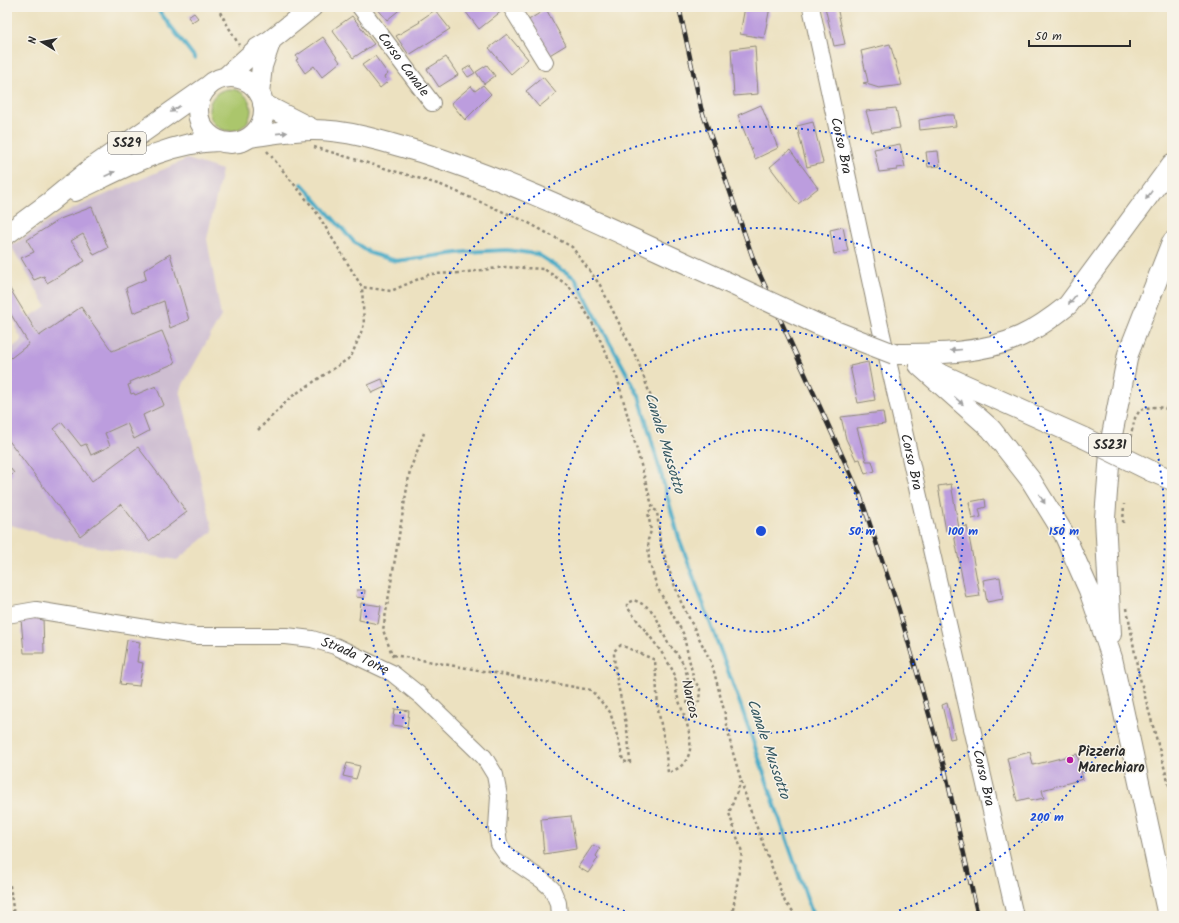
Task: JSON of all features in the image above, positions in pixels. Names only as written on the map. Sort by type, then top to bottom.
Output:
[{"type":"main road","points":[[271,40],[262,66],[261,122],[250,137],[240,142],[229,143],[218,141],[209,135],[202,127],[198,117],[199,101],[207,87],[226,77],[246,59],[312,7]]},
{"type":"main road","points":[[226,77],[235,77],[245,80],[261,99],[311,138]]},
{"type":"main road","name":"SS29","points":[[7,234],[50,202],[89,170],[207,87]]},
{"type":"main road","points":[[250,137],[311,138],[360,135],[471,168],[583,216],[817,324],[894,354],[918,359],[1172,480]]},
{"type":"main road","name":"SS29","points":[[50,202],[156,154],[197,141],[218,141]]},
{"type":"main road","points":[[918,359],[1000,343],[1021,336],[1046,322],[1068,305],[1172,164]]},
{"type":"main road","name":"SS231","points":[[1168,916],[1112,658],[1105,518],[1110,440],[1128,354],[1172,242]]},
{"type":"main road","points":[[918,359],[991,429],[1030,480],[1064,534],[1089,590],[1112,658]]},
{"type":"main road","points":[[1146,816],[1172,885]]},
{"type":"street","name":"Corso Canale","points":[[360,7],[432,103]]},
{"type":"street","points":[[511,7],[545,62]]},
{"type":"street","name":"Corso Bra","points":[[811,7],[880,326],[1015,916]]},
{"type":"street","name":"Strada Torre","points":[[7,615],[36,610],[195,636],[286,636],[312,639],[335,646],[392,674],[422,697],[484,756],[495,776],[499,796],[497,829],[499,844],[508,857],[542,880],[552,890],[558,903],[558,916]]},
{"type":"path","points":[[217,7],[246,59]]},
{"type":"path","points":[[311,138],[441,185],[527,222],[572,247],[600,285],[638,361],[664,434]]},
{"type":"path","points":[[258,430],[291,397],[351,356],[364,325],[362,287],[315,210],[267,151]]},
{"type":"path","points":[[362,287],[390,291],[430,274],[460,273],[505,267],[544,269],[569,286],[591,320],[617,377],[653,509],[657,512],[660,541],[671,576],[681,602],[712,664],[726,714],[731,746],[741,781],[784,902],[797,916]]},
{"type":"path","points":[[1129,446],[1135,418],[1140,410],[1151,406],[1163,407],[1172,411]]},
{"type":"path","points":[[392,674],[393,655],[383,630],[410,470],[424,433]]},
{"type":"path","points":[[1123,528],[1124,500]]},
{"type":"path","name":"Narcos","points":[[393,655],[591,690],[610,712],[620,742],[623,761],[630,763],[625,719],[616,680],[614,651],[621,645],[655,660],[658,709],[665,745],[668,773],[676,770],[686,762],[692,746],[676,691],[674,673],[627,607],[627,603],[634,600],[644,604],[657,617],[666,641],[678,655],[688,674],[687,704],[694,708],[699,701],[700,689],[694,680],[683,633],[657,587],[649,561],[648,540],[651,531],[648,512],[653,509]]},
{"type":"path","points":[[1127,603],[1138,671],[1172,796]]},
{"type":"path","points":[[732,916],[742,852],[729,813],[741,781]]},
{"type":"path","points":[[7,880],[10,886],[14,916]]},
{"type":"shaded area","points":[[187,159],[222,170],[207,239],[221,316],[180,390],[213,531],[177,560],[79,544],[7,524],[7,352],[22,340],[15,327],[46,306],[11,246],[59,215]]},
{"type":"green space","points":[[226,89],[234,89],[245,95],[251,106],[251,114],[245,125],[234,131],[226,131],[215,125],[209,114],[209,106],[215,95]]},
{"type":"building","points":[[376,7],[403,7],[387,20]]},
{"type":"building","points":[[470,7],[501,7],[503,10],[479,29],[465,11]]},
{"type":"building","points":[[745,7],[770,7],[764,38],[740,34]]},
{"type":"building","points":[[825,7],[837,7],[845,44],[834,46]]},
{"type":"building","points":[[546,9],[566,45],[548,56],[527,21]]},
{"type":"building","points":[[435,10],[450,29],[409,55],[396,36],[420,22],[419,21]]},
{"type":"building","points":[[194,13],[198,18],[192,22],[188,17]]},
{"type":"building","points":[[352,16],[374,44],[353,58],[332,30]]},
{"type":"building","points":[[507,34],[528,59],[511,74],[489,48]]},
{"type":"building","points":[[323,37],[340,62],[322,77],[314,66],[305,73],[296,60],[298,59],[296,56]]},
{"type":"building","points":[[890,44],[902,85],[879,88],[863,83],[868,82],[861,51]]},
{"type":"building","points":[[755,46],[758,94],[734,96],[731,49]]},
{"type":"building","points":[[375,56],[388,74],[384,77],[387,82],[380,88],[362,65]]},
{"type":"building","points":[[446,57],[458,75],[439,87],[427,69]]},
{"type":"building","points":[[487,65],[495,76],[484,84],[476,72]]},
{"type":"building","points":[[470,66],[475,73],[468,77],[463,70]]},
{"type":"building","points":[[543,77],[556,93],[539,107],[526,91]]},
{"type":"building","points":[[483,85],[491,94],[465,120],[451,103],[471,86],[475,91]]},
{"type":"building","points":[[761,105],[778,148],[755,159],[738,115]]},
{"type":"building","points":[[896,108],[900,128],[872,132],[866,111]]},
{"type":"building","points":[[954,115],[956,126],[920,130],[919,120]]},
{"type":"building","points":[[813,122],[823,163],[807,167],[797,126]]},
{"type":"building","points":[[900,144],[905,167],[897,168],[897,170],[879,172],[874,149]]},
{"type":"building","points":[[790,150],[818,188],[798,204],[770,167]]},
{"type":"building","points":[[938,151],[940,166],[928,167],[926,152]]},
{"type":"building","points":[[92,207],[108,248],[94,255],[83,234],[71,241],[85,261],[47,283],[44,276],[34,280],[21,258],[34,252],[27,240],[60,219]]},
{"type":"building","points":[[843,227],[848,251],[834,254],[830,230]]},
{"type":"building","points":[[170,254],[189,320],[170,328],[164,301],[133,313],[126,288],[146,279],[144,270]]},
{"type":"building","points":[[7,284],[39,336],[81,307],[112,351],[162,331],[175,363],[130,382],[131,384],[128,385],[131,394],[134,393],[135,395],[156,386],[164,405],[143,415],[149,431],[134,439],[127,423],[105,433],[110,446],[91,455],[86,444],[81,446],[62,422],[54,429],[92,481],[138,447],[187,512],[149,541],[121,504],[80,536],[7,438],[7,361],[29,344],[7,308]]},
{"type":"building","points":[[868,362],[875,400],[858,403],[850,366]]},
{"type":"building","points":[[382,379],[385,387],[372,393],[368,385]]},
{"type":"building","points":[[883,412],[885,424],[857,428],[866,461],[872,461],[875,471],[865,474],[860,459],[856,460],[846,439],[841,417]]},
{"type":"building","points":[[10,468],[14,473],[7,479],[7,470]]},
{"type":"building","points":[[951,484],[959,528],[967,526],[980,596],[966,598],[953,529],[946,531],[938,486]]},
{"type":"building","points":[[985,499],[986,507],[979,509],[981,517],[972,519],[969,502]]},
{"type":"building","points":[[1000,577],[1003,599],[987,602],[983,580]]},
{"type":"building","points":[[357,590],[365,590],[364,598],[356,597]]},
{"type":"building","points":[[361,603],[381,606],[378,624],[359,620]]},
{"type":"building","points":[[43,617],[44,653],[24,653],[21,619]]},
{"type":"building","points":[[127,640],[140,642],[137,662],[143,663],[139,686],[120,684]]},
{"type":"building","points":[[947,703],[955,738],[950,739],[942,705]]},
{"type":"building","points":[[395,709],[409,711],[407,727],[393,725]]},
{"type":"building","points":[[1030,752],[1033,765],[1077,754],[1079,762],[1082,761],[1084,770],[1081,771],[1083,779],[1042,790],[1044,798],[1030,801],[1029,798],[1017,801],[1007,758]]},
{"type":"building","points":[[347,763],[360,766],[356,779],[343,776]]},
{"type":"building","points":[[571,816],[576,849],[544,854],[541,819]]},
{"type":"building","points":[[593,845],[600,849],[596,856],[598,858],[588,873],[578,867]]},
{"type":"waterway","name":"Canale Mussotto","points":[[156,7],[195,58]]},
{"type":"waterway","name":"Canale Mussotto","points":[[302,184],[354,242],[370,253],[396,261],[465,252],[507,250],[537,254],[575,278],[639,396],[679,538],[742,709],[813,916]]},
{"type":"railway","points":[[679,7],[701,108],[755,264],[860,495],[899,610],[945,770],[978,916]]},
{"type":"place","name":"Pizzeria Marechiaro","points":[[1070,760]]}]
